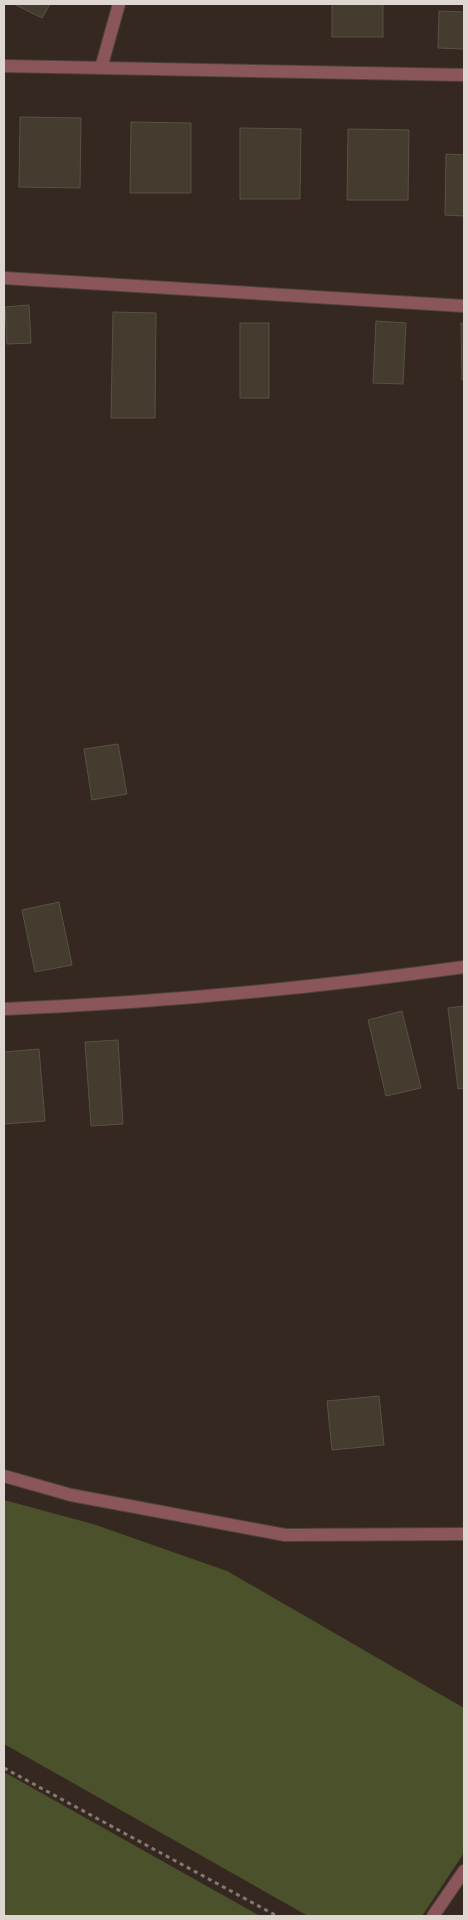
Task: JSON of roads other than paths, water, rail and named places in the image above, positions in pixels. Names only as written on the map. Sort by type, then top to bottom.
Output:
[{"type":"street","points":[[101,68],[119,4]]},
{"type":"street","points":[[4,66],[464,75]]},
{"type":"street","points":[[4,278],[464,306]]},
{"type":"street","points":[[4,1009],[94,1005],[359,981],[464,966]]},
{"type":"street","points":[[4,1476],[71,1495],[285,1535],[464,1534]]},
{"type":"street","points":[[433,1916],[464,1871]]}]
